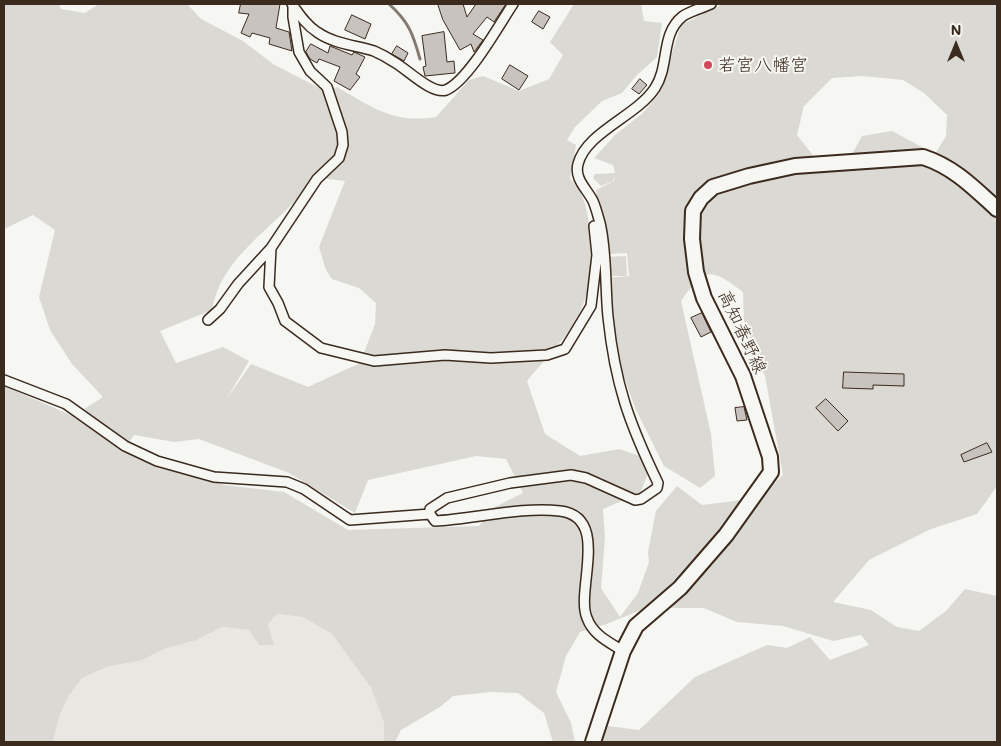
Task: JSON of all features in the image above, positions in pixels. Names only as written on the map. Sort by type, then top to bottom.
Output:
[{"type":"main road","name":"高知春野線","points":[[593,742],[623,650],[636,626],[680,588],[726,534],[771,472],[770,457],[743,376],[704,298],[696,272],[692,239],[693,211],[701,198],[713,187],[749,176],[795,166],[923,157],[941,163],[963,177],[997,210]]},
{"type":"street","points":[[293,5],[317,32],[333,41],[376,52],[409,71],[428,87],[443,91],[455,85],[465,73],[513,4]]},
{"type":"street","points":[[623,650],[595,632],[586,618],[585,598],[590,553],[587,538],[577,518],[562,511],[531,511],[435,521],[430,514],[430,509],[448,498],[548,477],[571,476],[586,478],[635,500],[641,499],[657,488],[658,482],[634,434],[615,368],[600,224],[593,201],[578,179],[578,164],[590,143],[644,102],[656,87],[663,70],[668,36],[674,25],[685,15],[711,4]]},
{"type":"street","points":[[208,320],[220,310],[238,284],[271,248],[317,179],[339,158],[343,145],[342,132],[327,87],[310,71],[299,52],[293,17],[293,5]]},
{"type":"street","points":[[271,248],[269,287],[285,321],[321,348],[374,361],[445,355],[491,358],[547,355],[565,349],[591,306],[597,256],[593,201]]},
{"type":"street","points":[[4,380],[66,404],[125,446],[157,460],[214,477],[287,482],[304,489],[350,520],[430,514]]},
{"type":"shaded area","points":[[4,4],[59,4],[61,9],[85,13],[99,4],[187,4],[201,19],[243,41],[273,64],[327,92],[337,87],[384,112],[395,116],[421,119],[436,117],[469,80],[483,76],[519,91],[549,79],[563,55],[550,42],[574,4],[641,4],[644,21],[662,23],[657,57],[636,76],[622,93],[602,101],[575,127],[567,140],[576,145],[570,178],[583,198],[589,226],[591,254],[586,296],[571,327],[527,381],[545,434],[580,456],[619,449],[640,456],[649,471],[640,493],[603,509],[605,538],[601,588],[620,617],[638,593],[649,562],[648,552],[656,511],[677,486],[702,505],[758,498],[783,475],[765,376],[751,347],[744,321],[743,292],[723,278],[709,274],[696,282],[681,301],[711,434],[715,476],[700,488],[664,466],[636,410],[622,372],[614,332],[607,278],[629,276],[627,253],[607,254],[596,190],[614,181],[615,174],[613,181],[601,186],[593,178],[595,174],[615,173],[613,165],[594,158],[616,134],[642,114],[659,94],[681,25],[723,4],[997,4],[997,486],[977,514],[931,529],[869,560],[833,602],[871,610],[897,627],[919,631],[947,610],[965,589],[997,596],[997,742],[601,742],[608,726],[639,730],[695,677],[767,645],[787,648],[810,637],[830,660],[869,645],[861,635],[833,641],[783,626],[737,622],[704,608],[646,608],[604,625],[580,632],[566,656],[556,692],[571,723],[575,742],[553,742],[544,713],[518,693],[490,692],[453,696],[440,707],[401,730],[395,742],[384,742],[384,723],[371,688],[332,634],[303,617],[277,614],[268,624],[274,645],[259,645],[249,630],[223,627],[197,640],[164,649],[140,661],[110,666],[82,678],[68,697],[59,717],[53,742],[4,742],[4,386],[73,416],[103,397],[72,364],[50,330],[39,297],[55,230],[33,215],[4,229]],"holes":[[[862,76],[903,80],[924,93],[947,115],[946,136],[935,154],[892,131],[862,136],[846,165],[815,158],[797,135],[804,106],[832,78]],[[311,177],[345,181],[319,247],[326,270],[332,279],[359,288],[376,303],[375,324],[360,363],[308,387],[251,364],[226,400],[249,361],[223,347],[176,363],[160,331],[212,310],[217,293],[233,263],[301,193]],[[134,435],[174,442],[199,439],[289,473],[355,513],[368,480],[476,456],[506,459],[523,493],[493,508],[479,526],[348,530],[284,492],[224,485],[126,447]]]},
{"type":"shaded area","points":[[626,256],[627,276],[607,276],[605,257]]},
{"type":"shaded area","points":[[277,614],[303,617],[332,634],[371,688],[384,723],[384,742],[53,742],[59,717],[68,697],[82,678],[111,666],[140,661],[164,649],[197,640],[223,627],[249,630],[259,645],[274,645],[268,624]]},
{"type":"building","points":[[241,4],[280,4],[276,28],[289,32],[292,51],[269,44],[270,38],[252,33],[250,37],[241,33],[249,14],[239,13]]},
{"type":"building","points":[[438,4],[463,4],[467,17],[476,4],[506,4],[494,22],[487,17],[473,34],[483,40],[474,52],[471,44],[460,50],[443,20]]},
{"type":"building","points":[[539,11],[550,17],[543,29],[532,22]]},
{"type":"building","points":[[352,15],[371,24],[365,39],[345,30]]},
{"type":"building","points":[[444,32],[447,62],[454,61],[455,73],[425,76],[423,67],[426,66],[422,36]]},
{"type":"building","points":[[311,44],[328,53],[330,46],[352,55],[354,52],[365,57],[356,74],[360,77],[350,90],[334,81],[340,67],[319,59],[317,63],[310,59],[306,52]]},
{"type":"building","points":[[397,46],[408,53],[404,61],[392,54]]},
{"type":"building","points":[[510,65],[528,76],[519,90],[502,79]]},
{"type":"building","points":[[640,79],[647,85],[639,94],[632,89]]},
{"type":"building","points":[[702,313],[711,332],[701,337],[691,318]]},
{"type":"building","points":[[844,372],[904,374],[904,386],[873,385],[873,389],[843,388]]},
{"type":"building","points":[[826,399],[848,421],[838,431],[816,408]]},
{"type":"building","points":[[744,407],[747,420],[737,421],[735,408]]},
{"type":"building","points":[[987,443],[992,452],[964,462],[961,455]]},
{"type":"waterway","points":[[389,4],[406,23],[415,42],[420,59]]},
{"type":"place","name":"若宮八幡宮","points":[[708,65]]}]
